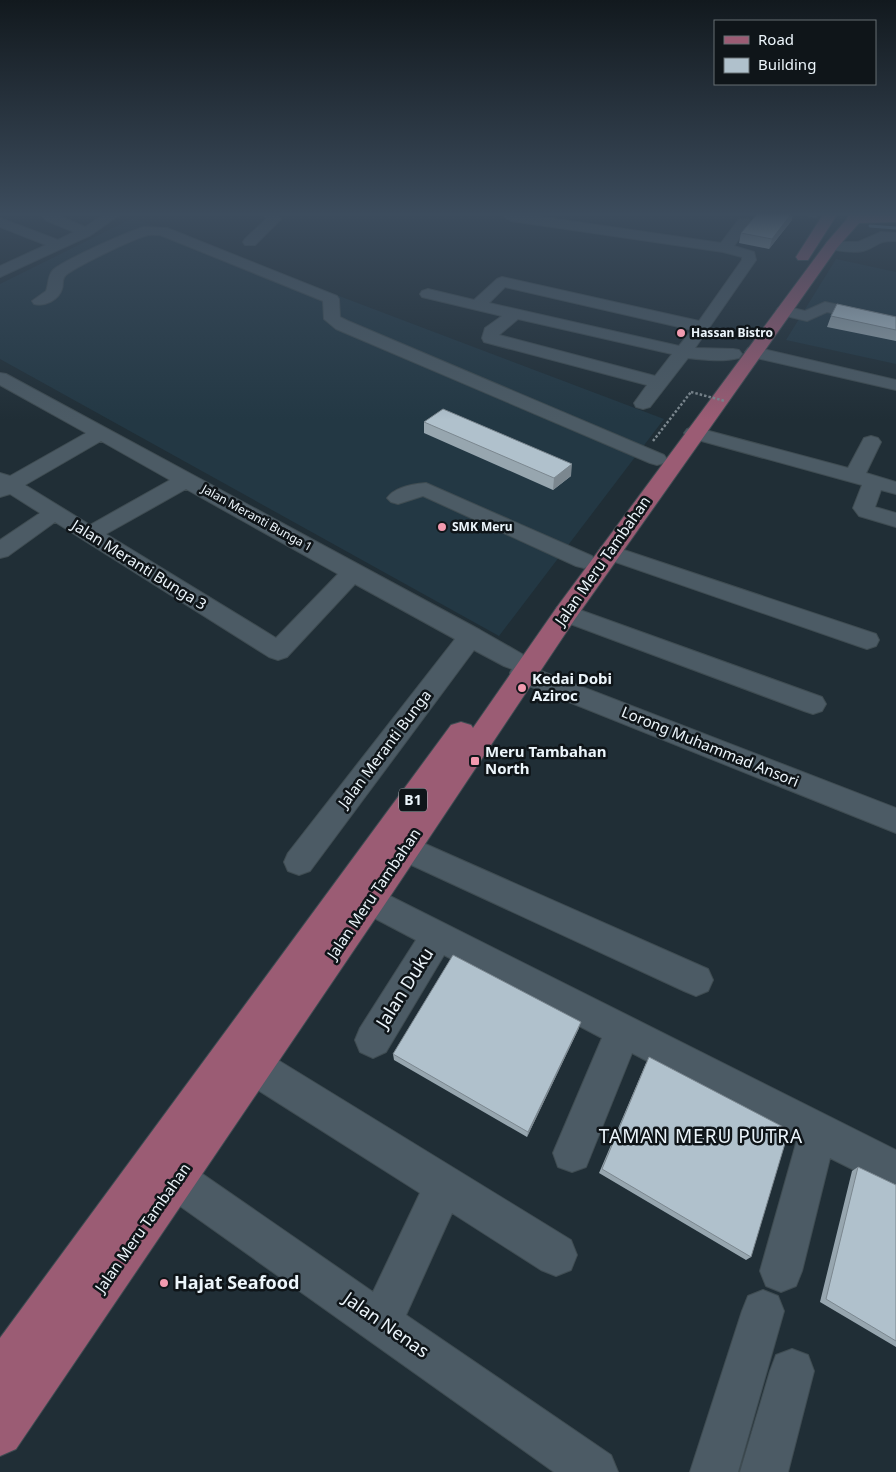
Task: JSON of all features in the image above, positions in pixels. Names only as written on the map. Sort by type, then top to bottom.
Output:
[{"type":"main road","name":"Jalan Meru Tambahan","points":[[0,1375],[518,667],[596,556],[694,433],[736,359],[787,282]]},
{"type":"main road","name":"Jalan Meru Tambahan","points":[[0,1433],[370,900],[405,848],[518,667],[566,613],[650,456],[736,359],[784,311],[802,282]]},
{"type":"street","points":[[40,301],[52,294],[55,288],[54,282]]},
{"type":"street","points":[[289,282],[332,299],[332,319],[342,325],[650,456]]},
{"type":"street","points":[[477,305],[502,282],[703,327]]},
{"type":"street","points":[[643,403],[703,327],[733,282]]},
{"type":"street","points":[[428,294],[684,352],[706,361],[736,359],[896,385]]},
{"type":"street","points":[[784,311],[807,316],[826,307],[896,322]]},
{"type":"street","points":[[514,314],[491,332],[490,338],[659,383]]},
{"type":"street","name":"Jalan Meranti Bunga 1","points":[[5,386],[101,433],[354,571],[471,636],[518,667]]},
{"type":"street","points":[[3,485],[101,433]]},
{"type":"street","points":[[694,433],[896,488]]},
{"type":"street","points":[[871,442],[864,479],[864,508],[867,511],[896,520]]},
{"type":"street","points":[[90,534],[186,480]]},
{"type":"street","name":"Jalan Meranti Bunga 3","points":[[3,485],[55,512],[278,651],[354,571]]},
{"type":"street","points":[[398,498],[415,490],[426,489],[596,556],[868,640]]},
{"type":"street","points":[[0,551],[55,512]]},
{"type":"street","points":[[566,613],[813,704]]},
{"type":"street","name":"Jalan Meranti Bunga","points":[[298,862],[471,636]]},
{"type":"street","name":"Lorong Muhammad Ansori","points":[[518,667],[896,821]]},
{"type":"street","points":[[405,848],[696,980]]},
{"type":"street","points":[[370,900],[896,1171]]},
{"type":"street","name":"Jalan Duku","points":[[373,1040],[438,936]]},
{"type":"street","points":[[572,1153],[623,1031]]},
{"type":"street","points":[[255,1067],[556,1255]]},
{"type":"street","points":[[781,1272],[818,1131]]},
{"type":"street","name":"Jalan Nenas","points":[[177,1180],[594,1472]]},
{"type":"street","points":[[381,1322],[444,1185]]},
{"type":"street","points":[[714,1472],[763,1311]]},
{"type":"street","points":[[764,1472],[792,1370]]},
{"type":"path","points":[[650,456],[691,392],[724,401]]},
{"type":"shaded area","name":"SMK Meru","points":[[5,282],[301,282],[664,419],[499,636],[0,359],[0,284]]},
{"type":"shaded area","points":[[822,282],[896,282],[896,364],[786,340]]},
{"type":"building","points":[[837,304],[896,317],[896,330],[831,316]]},
{"type":"building","points":[[443,409],[572,464],[554,478],[424,422]]},
{"type":"building","points":[[453,955],[581,1022],[528,1132],[393,1054]]},
{"type":"building","points":[[649,1057],[789,1130],[751,1257],[602,1169]]},
{"type":"building","points":[[858,1167],[896,1185],[896,1341],[826,1299]]},
{"type":"place","name":"Hassan Bistro","points":[[681,333]]},
{"type":"place","name":"SMK Meru","points":[[442,527]]},
{"type":"place","name":"Kedai Dobi Aziroc","points":[[522,688]]},
{"type":"place","name":"Meru Tambahan North","points":[[475,761]]},
{"type":"place","name":"Hajat Seafood","points":[[164,1283]]},
{"type":"district","name":"TAMAN MERU PUTRA","points":[[701,1136]]}]
